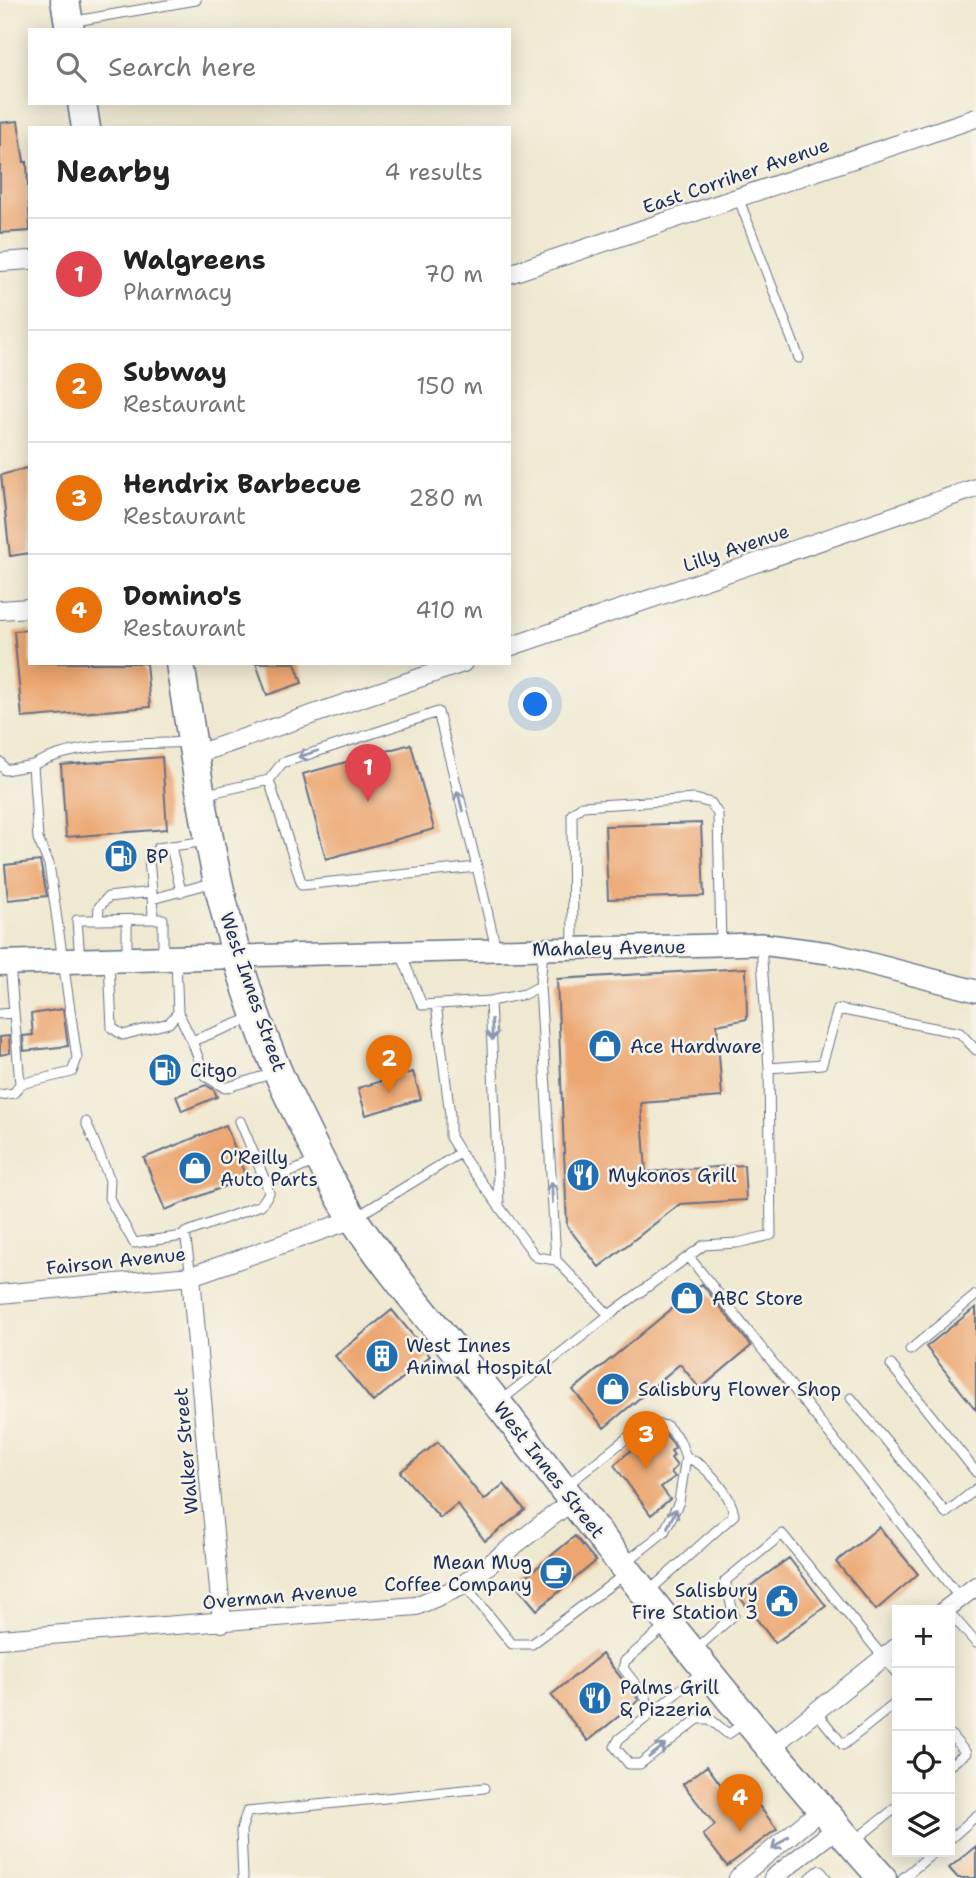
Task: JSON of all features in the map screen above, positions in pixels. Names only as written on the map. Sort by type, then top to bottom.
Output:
[{"type":"main road","points":[[82,105],[86,126]]},
{"type":"main road","name":"West Innes Street","points":[[180,665],[208,841],[237,956],[279,1071],[354,1219],[567,1495],[881,1878]]},
{"type":"main road","points":[[5,963],[237,956]]},
{"type":"street","name":"East Corriher Avenue","points":[[511,273],[976,118]]},
{"type":"street","points":[[0,262],[28,260]]},
{"type":"street","name":"Lilly Avenue","points":[[511,646],[976,488]]},
{"type":"street","points":[[0,610],[28,608]]},
{"type":"street","points":[[193,748],[457,665]]},
{"type":"street","name":"Mahaley Avenue","points":[[237,956],[761,944],[829,953],[976,991]]},
{"type":"street","name":"Fairson Avenue","points":[[0,1294],[191,1276],[354,1219]]},
{"type":"street","name":"Walker Street","points":[[191,1276],[222,1623]]},
{"type":"street","name":"Overman Avenue","points":[[0,1639],[416,1606],[464,1584],[567,1495]]},
{"type":"street","points":[[954,1605],[976,1586]]},
{"type":"street","points":[[771,1747],[890,1652]]},
{"type":"street","points":[[738,1878],[837,1827]]},
{"type":"street","points":[[773,1878],[837,1827]]},
{"type":"lane","points":[[68,17],[196,0]]},
{"type":"lane","points":[[738,197],[799,358]]},
{"type":"lane","points":[[201,795],[269,780],[282,763],[438,712],[496,951]]},
{"type":"lane","points":[[0,762],[5,770],[33,765],[50,757],[101,748],[193,748]]},
{"type":"lane","points":[[0,1095],[13,1093],[20,1084],[72,1072],[77,1058],[71,962],[49,864],[38,839],[33,765]]},
{"type":"lane","points":[[269,780],[302,885],[477,867]]},
{"type":"lane","points":[[573,949],[572,814],[582,806],[695,799],[712,803],[718,814],[721,945]]},
{"type":"lane","points":[[153,919],[149,859],[158,848],[208,841]]},
{"type":"lane","points":[[171,846],[181,892]]},
{"type":"lane","points":[[98,920],[99,907],[108,897],[181,892],[217,882]]},
{"type":"lane","points":[[71,962],[78,920],[163,919],[177,1012],[192,1041],[205,1076],[225,1088],[279,1071]]},
{"type":"lane","points":[[127,921],[118,960],[112,1028],[123,1035],[169,1023],[177,1012]]},
{"type":"lane","points":[[497,1403],[704,1245],[771,1235],[769,1068],[761,944]]},
{"type":"lane","points":[[543,950],[540,986],[556,1260]]},
{"type":"lane","points":[[400,953],[422,1005],[491,1001],[526,994],[540,986]]},
{"type":"lane","points":[[5,963],[14,1013],[20,1084]]},
{"type":"lane","points":[[491,1001],[499,1206]]},
{"type":"lane","points":[[436,1004],[450,1115],[450,1137],[536,1257],[556,1260],[609,1315]]},
{"type":"lane","points":[[769,1068],[822,1064],[838,1009],[960,1033],[976,1050]]},
{"type":"lane","points":[[0,1014],[14,1013]]},
{"type":"lane","points":[[192,1041],[257,1016]]},
{"type":"lane","points":[[86,1122],[110,1180],[109,1198],[134,1243],[183,1237],[185,1233],[261,1205],[270,1194],[240,1121]]},
{"type":"lane","points":[[354,1219],[460,1153]]},
{"type":"lane","points":[[267,1183],[322,1159]]},
{"type":"lane","points":[[183,1237],[191,1276]]},
{"type":"lane","points":[[689,1256],[948,1605]]},
{"type":"lane","points":[[909,1350],[976,1295]]},
{"type":"lane","points":[[891,1365],[976,1472]]},
{"type":"lane","points":[[851,1398],[946,1513],[976,1489]]},
{"type":"lane","points":[[464,1584],[512,1644],[522,1647],[532,1644],[626,1568],[671,1524],[679,1502],[687,1457],[679,1439],[667,1426],[646,1423],[567,1495]]},
{"type":"lane","points":[[646,1593],[734,1515],[730,1502],[701,1464],[687,1457]]},
{"type":"lane","points":[[749,1720],[728,1734],[710,1719],[698,1719],[640,1764],[629,1764],[615,1747],[618,1739],[651,1714],[700,1659],[734,1615],[724,1581],[782,1534],[890,1652]]},
{"type":"lane","points":[[955,1615],[976,1643]]},
{"type":"lane","points":[[651,1714],[646,1698],[623,1668],[625,1661],[670,1622]]},
{"type":"lane","points":[[816,1712],[843,1745],[892,1706]]},
{"type":"lane","points":[[955,1740],[966,1753],[955,1761]]},
{"type":"lane","points":[[243,1878],[241,1830],[247,1812],[484,1788]]},
{"type":"lane","points":[[837,1827],[892,1809]]},
{"type":"lane","points":[[955,1835],[976,1816]]},
{"type":"lane","points":[[903,1878],[928,1857]]},
{"type":"lane","points":[[810,1878],[820,1870],[826,1878]]},
{"type":"building","points":[[18,121],[24,162],[27,162],[28,231],[0,233],[0,123]]},
{"type":"building","points":[[28,468],[28,553],[10,556],[1,475]]},
{"type":"building","points":[[28,630],[28,665],[146,665],[150,707],[22,718],[14,631]]},
{"type":"building","points":[[257,665],[296,665],[302,683],[267,695]]},
{"type":"building","points":[[411,744],[434,829],[326,859],[303,774]]},
{"type":"building","points":[[162,757],[167,829],[66,837],[61,765]]},
{"type":"building","points":[[701,823],[704,896],[608,899],[605,826]]},
{"type":"building","points":[[40,861],[47,896],[8,900],[5,865]]},
{"type":"building","points":[[746,968],[747,1019],[717,1025],[722,1097],[641,1103],[646,1172],[744,1165],[746,1200],[680,1204],[599,1267],[567,1226],[557,979]]},
{"type":"building","points":[[63,1009],[68,1046],[24,1051],[23,1036],[33,1035],[31,1014]]},
{"type":"building","points":[[9,1036],[10,1053],[0,1055],[0,1037]]},
{"type":"building","points":[[413,1072],[421,1099],[366,1115],[358,1088]]},
{"type":"building","points":[[206,1085],[214,1090],[217,1097],[182,1111],[176,1096]]},
{"type":"building","name":"O'Reilly Auto Parts","points":[[226,1125],[246,1178],[165,1210],[144,1158]]},
{"type":"building","points":[[702,1284],[751,1346],[700,1389],[680,1364],[604,1428],[573,1390]]},
{"type":"building","points":[[976,1307],[976,1410],[926,1347]]},
{"type":"building","name":"West Innes Animal Hospital","points":[[392,1310],[430,1356],[373,1402],[335,1356]]},
{"type":"building","points":[[653,1431],[664,1433],[673,1443],[675,1448],[671,1451],[674,1455],[671,1458],[677,1466],[671,1472],[675,1477],[661,1487],[670,1499],[651,1515],[614,1465]]},
{"type":"building","points":[[438,1442],[484,1500],[504,1484],[525,1510],[485,1541],[457,1504],[440,1518],[400,1472]]},
{"type":"building","points":[[879,1527],[918,1574],[876,1610],[836,1562]]},
{"type":"building","name":"Mean Mug Coffee Company","points":[[575,1536],[596,1561],[537,1610],[516,1585]]},
{"type":"building","name":"Salisbury Fire Station 3","points":[[789,1558],[826,1606],[775,1643],[738,1595]]},
{"type":"building","name":"Palms Grill & Pizzeria","points":[[602,1654],[639,1700],[588,1741],[551,1695]]},
{"type":"building","points":[[707,1766],[738,1808],[752,1797],[777,1829],[727,1866],[703,1835],[715,1825],[683,1784]]},
{"type":"building","points":[[976,1846],[976,1878],[958,1878],[949,1868]]},
{"type":"place","name":"Walgreens","points":[[368,802]]},
{"type":"place","name":"BP","points":[[121,856]]},
{"type":"place","name":"Ace Hardware","points":[[605,1046]]},
{"type":"place","name":"Citgo","points":[[165,1070]]},
{"type":"place","name":"Subway","points":[[389,1093]]},
{"type":"place","name":"O'Reilly Auto Parts","points":[[195,1168]]},
{"type":"place","name":"Mykonos Grill","points":[[583,1175]]},
{"type":"place","name":"ABC Store","points":[[687,1298]]},
{"type":"place","name":"West Innes Animal Hospital","points":[[382,1356]]},
{"type":"place","name":"Salisbury Flower Shop","points":[[613,1389]]},
{"type":"place","name":"Hendrix Barbecue","points":[[646,1469]]},
{"type":"place","name":"Mean Mug Coffee Company","points":[[556,1573]]},
{"type":"place","name":"Salisbury Fire Station 3","points":[[782,1601]]},
{"type":"place","name":"Palms Grill & Pizzeria","points":[[595,1698]]},
{"type":"place","name":"Domino's","points":[[740,1832]]}]
